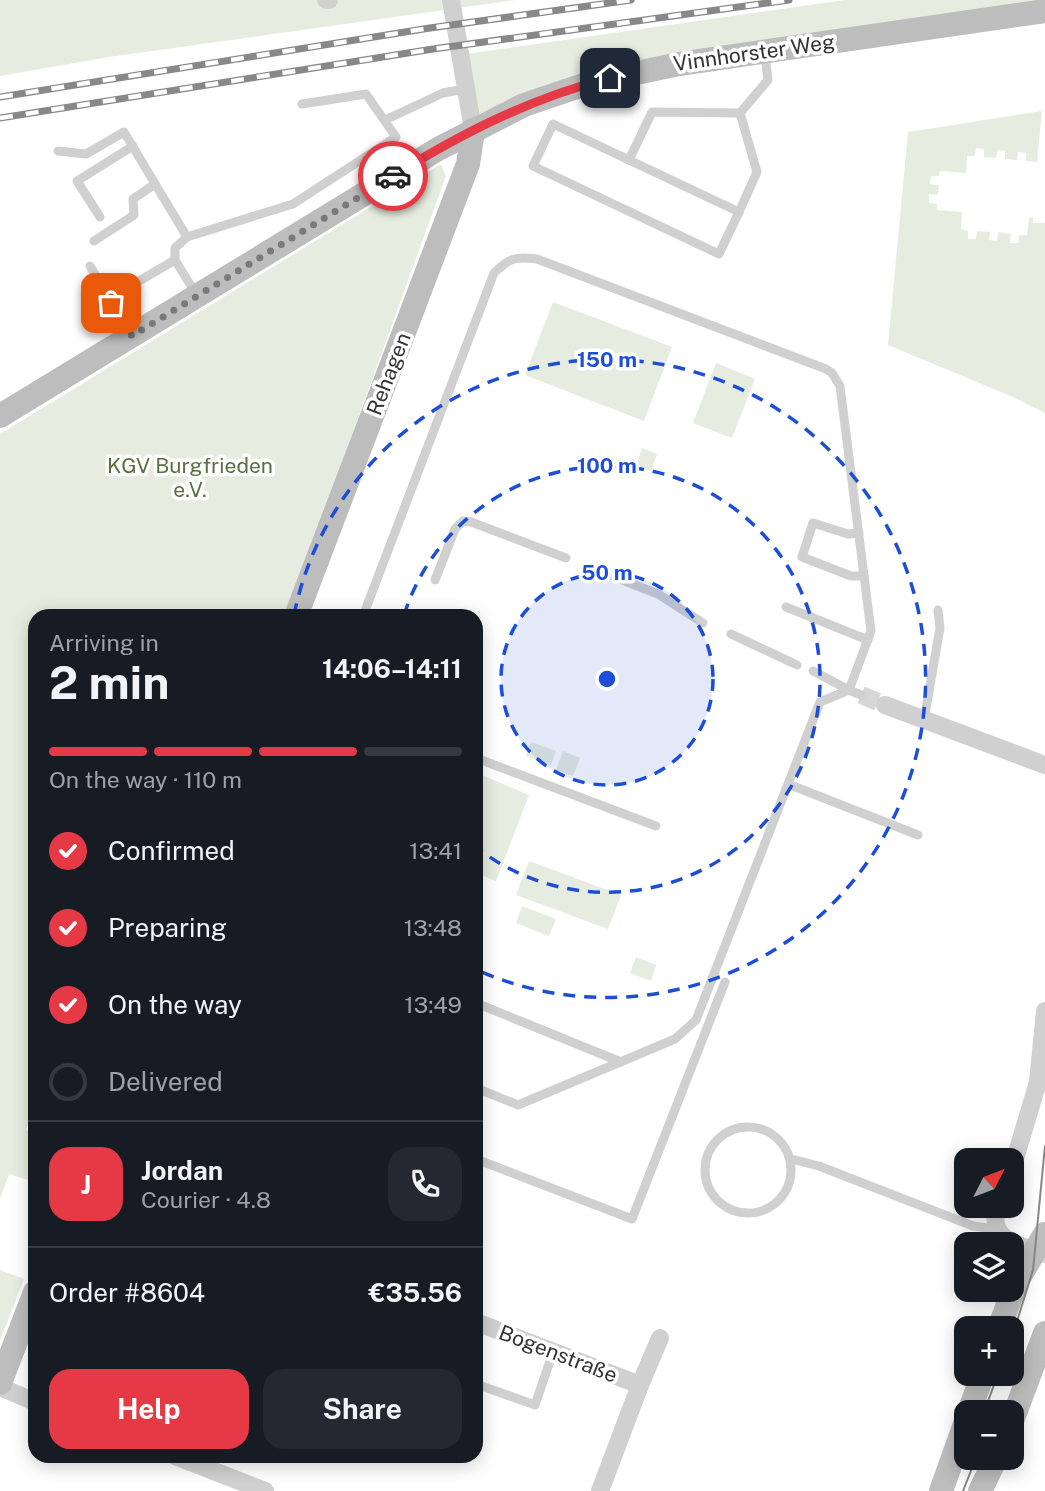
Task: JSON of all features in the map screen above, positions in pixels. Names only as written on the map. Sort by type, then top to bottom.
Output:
[{"type":"street","points":[[451,0],[473,130]]},
{"type":"street","name":"Vinnhorster Weg","points":[[0,416],[438,149],[524,105],[589,83],[667,66],[1045,10]]},
{"type":"street","name":"Rehagen","points":[[299,609],[468,164],[473,130]]},
{"type":"street","points":[[885,705],[1045,765]]},
{"type":"street","points":[[1018,1148],[1038,1082],[1045,1011]]},
{"type":"street","points":[[995,1218],[996,1229],[1012,1241],[1042,1246],[1017,1281],[1004,1316]]},
{"type":"street","points":[[28,1311],[0,1385],[28,1399]]},
{"type":"street","name":"Bogenstraße","points":[[483,1325],[640,1385]]},
{"type":"street","points":[[1020,1400],[1045,1333]]},
{"type":"street","name":"Bogenstraße","points":[[600,1491],[660,1338]]},
{"type":"street","points":[[941,1491],[954,1455]]},
{"type":"street","points":[[193,1463],[265,1491]]},
{"type":"street","points":[[981,1491],[991,1470]]},
{"type":"lane","points":[[740,113],[768,80],[764,51]]},
{"type":"lane","points":[[385,120],[443,93],[466,89]]},
{"type":"lane","points":[[197,296],[175,260],[175,248],[187,237],[293,204],[396,137],[366,94],[302,104]]},
{"type":"lane","points":[[629,160],[652,112],[740,113]]},
{"type":"lane","points":[[739,212],[553,124],[533,166],[719,254],[739,212],[757,172],[740,113]]},
{"type":"lane","points":[[58,151],[86,154],[124,132],[187,237]]},
{"type":"lane","points":[[100,217],[77,181],[133,146]]},
{"type":"lane","points":[[94,241],[134,215],[133,199],[156,184]]},
{"type":"lane","points":[[366,609],[494,273],[504,263],[519,257],[537,259],[832,373],[840,386],[871,631],[849,690],[820,702],[696,1020],[675,1039],[518,1105],[483,1091]]},
{"type":"lane","points":[[135,284],[175,260]]},
{"type":"lane","points":[[90,266],[132,336]]},
{"type":"lane","points":[[435,580],[455,529],[463,521],[566,558]]},
{"type":"lane","points":[[859,533],[848,534],[813,523],[802,557],[852,576],[864,576]]},
{"type":"lane","points":[[589,567],[658,594],[703,623]]},
{"type":"lane","points":[[786,607],[868,640]]},
{"type":"lane","points":[[924,720],[940,628],[938,610]]},
{"type":"lane","points":[[731,634],[797,665]]},
{"type":"lane","points":[[813,671],[861,695]]},
{"type":"lane","points":[[483,761],[656,826]]},
{"type":"lane","points":[[788,785],[918,835]]},
{"type":"lane","points":[[483,1162],[632,1219],[725,982]]},
{"type":"lane","points":[[483,1006],[621,1062]]},
{"type":"lane","points":[[791,1159],[792,1173],[781,1198],[770,1207],[757,1212],[730,1210],[710,1191],[705,1178],[709,1149],[719,1137],[732,1129],[747,1126],[762,1128],[775,1135],[791,1159],[819,1166],[973,1226],[996,1229]]},
{"type":"lane","points":[[483,1386],[535,1405],[553,1352]]},
{"type":"green space","points":[[0,0],[516,0],[109,57],[0,76]]},
{"type":"green space","points":[[845,0],[1045,0],[679,64],[473,130],[459,55]]},
{"type":"green space","points":[[1042,111],[1037,162],[1026,161],[1026,153],[1018,152],[1017,160],[1005,159],[1005,151],[998,150],[996,158],[984,157],[984,149],[976,148],[975,156],[967,156],[966,173],[940,171],[939,176],[931,176],[930,184],[939,185],[938,195],[929,194],[929,203],[937,204],[937,210],[962,212],[961,229],[968,231],[968,239],[976,239],[977,231],[990,232],[989,240],[997,241],[998,232],[1011,234],[1010,243],[1018,243],[1019,235],[1027,235],[1029,218],[1033,218],[1033,223],[1045,223],[1045,413],[888,345],[908,132]]},
{"type":"green space","name":"KGV Burgfrieden e.V.","points":[[441,164],[446,176],[289,609],[28,609],[28,1180],[9,1174],[0,1199],[0,434]]},
{"type":"green space","points":[[553,302],[672,347],[644,421],[525,375]]},
{"type":"green space","points":[[716,363],[755,379],[732,438],[693,423]]},
{"type":"green space","points":[[642,448],[657,454],[651,471],[636,466]]},
{"type":"green space","points":[[531,742],[556,751],[551,765],[526,756]]},
{"type":"green space","points":[[563,751],[580,758],[573,776],[556,770]]},
{"type":"green space","points":[[483,776],[529,795],[496,881],[483,876]]},
{"type":"green space","points":[[529,861],[621,895],[608,929],[516,895]]},
{"type":"green space","points":[[522,906],[556,919],[549,936],[516,923]]},
{"type":"green space","points":[[636,957],[656,965],[651,981],[630,973]]},
{"type":"green space","points":[[0,1270],[24,1279],[0,1341]]},
{"type":"tunnel","points":[[861,695],[885,705]]},
{"type":"tram line","points":[[1019,1316],[1033,1270],[1045,1146]]},
{"type":"tram line","points":[[988,1400],[994,1386]]},
{"type":"tram line","points":[[963,1491],[971,1470]]},
{"type":"railway","points":[[0,97],[430,28],[631,0]]},
{"type":"railway","points":[[0,118],[433,49],[789,0]]},
{"type":"way so far","points":[[111,303],[132,336],[393,176]]},
{"type":"route","points":[[393,176],[473,130],[524,105],[557,92],[610,78]]}]
